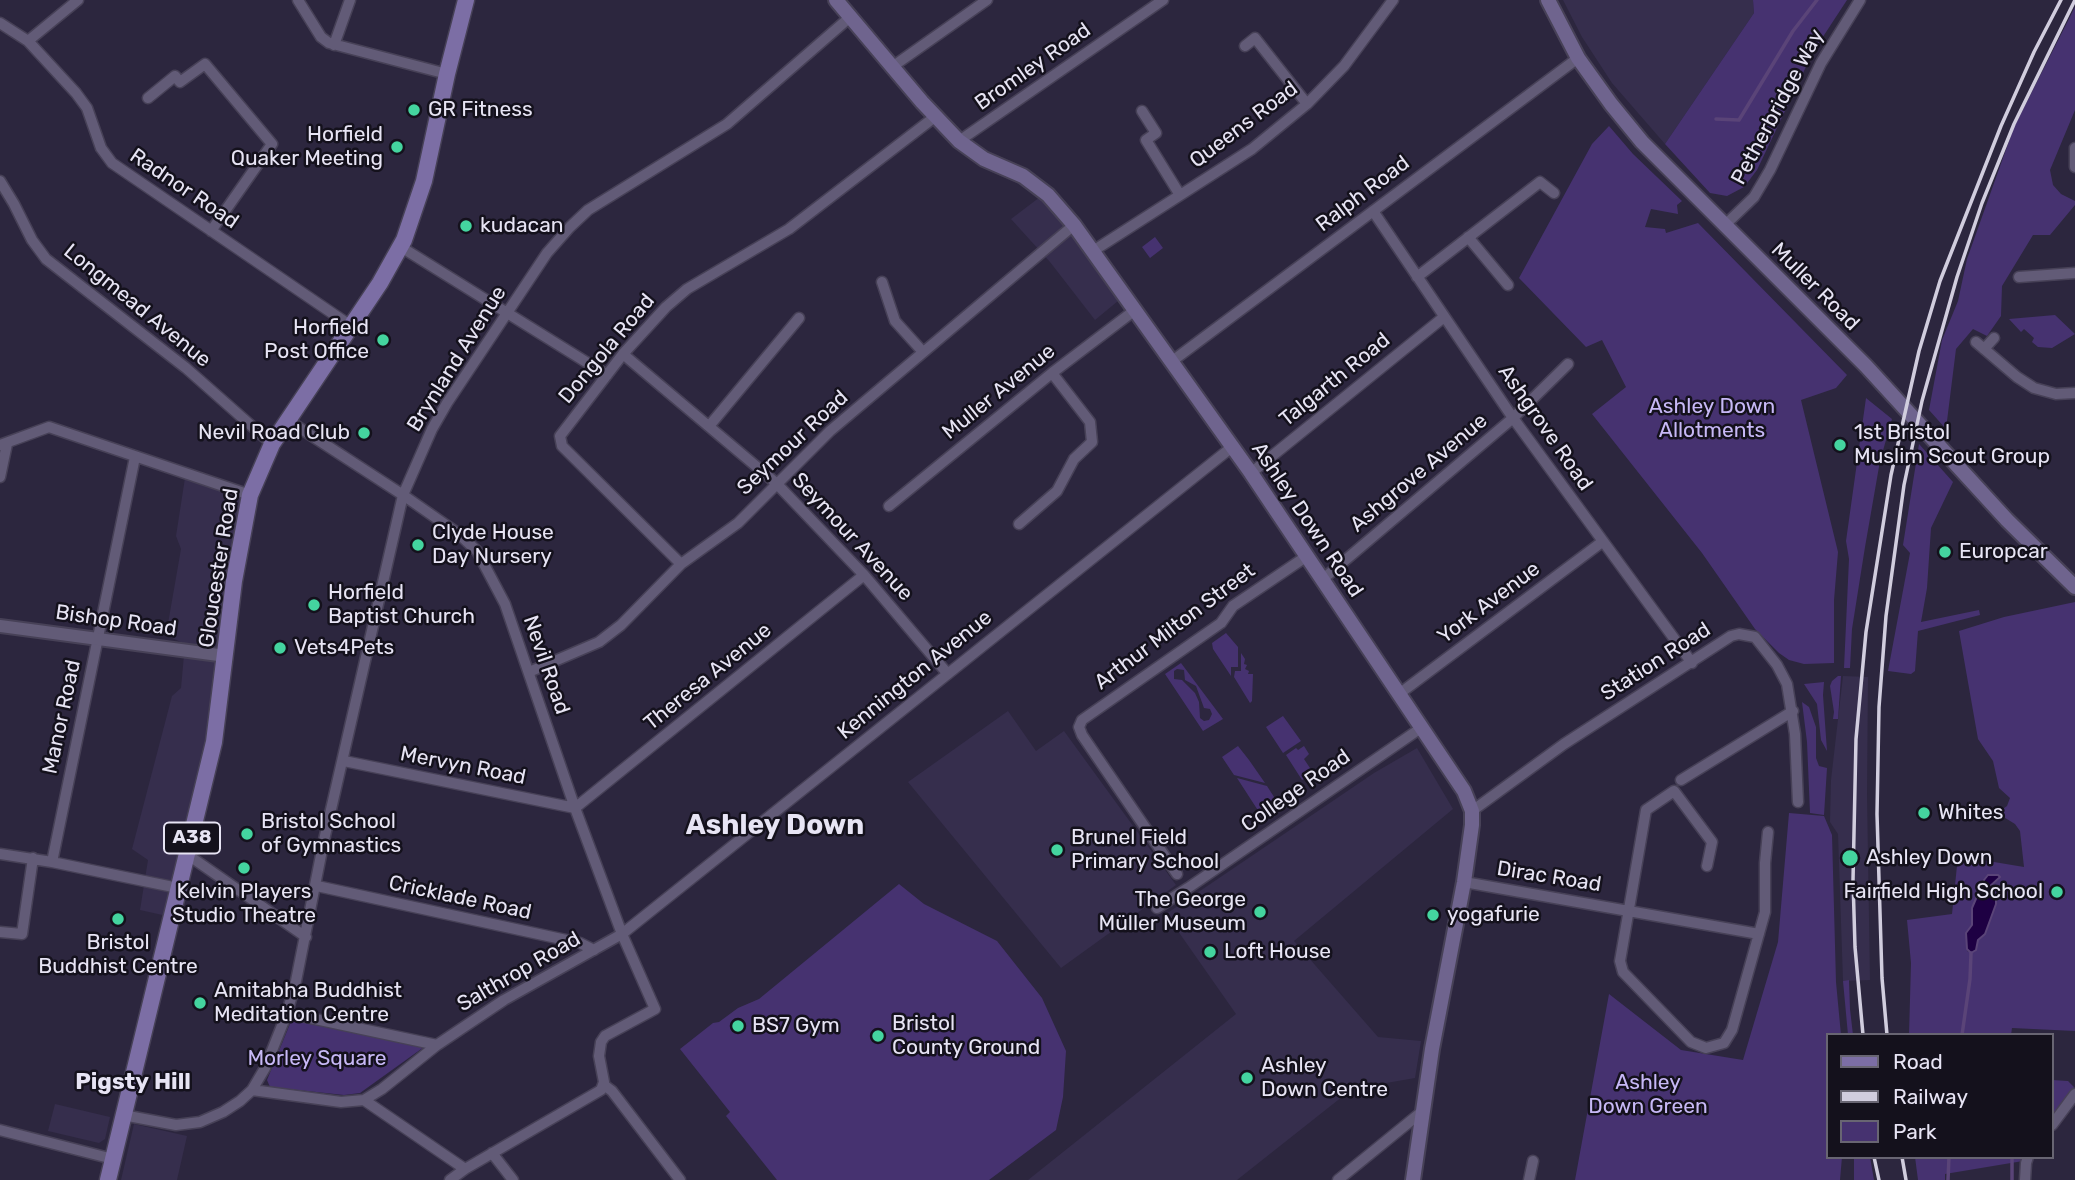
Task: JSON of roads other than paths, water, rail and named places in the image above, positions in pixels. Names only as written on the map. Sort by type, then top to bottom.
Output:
[{"type":"main road","name":"Gloucester Road","points":[[108,1180],[214,741],[234,581],[250,495],[272,443],[289,421],[401,247],[424,181],[466,0]]},
{"type":"main road","name":"Ashley Down Road","points":[[836,0],[959,141],[984,159],[1023,176],[1048,195],[1074,225],[1323,579],[1464,791],[1472,811]]},
{"type":"main road","name":"Muller Road","points":[[1548,0],[1578,58],[1642,142],[1866,366],[2007,520],[2075,587]]},
{"type":"main road","points":[[1413,1180],[1432,1049],[1464,882],[1472,811]]},
{"type":"street","points":[[28,41],[78,0]]},
{"type":"street","points":[[298,0],[321,37],[334,45],[447,74]]},
{"type":"street","points":[[334,45],[350,0]]},
{"type":"street","points":[[892,67],[987,0]]},
{"type":"street","name":"Bromley Road","points":[[959,141],[1163,0]]},
{"type":"street","name":"Queens Road","points":[[1093,251],[1252,149],[1307,104],[1344,66],[1393,0]]},
{"type":"street","name":"Petherbridge Way","points":[[1724,226],[1754,197],[1770,170],[1821,63],[1860,0]]},
{"type":"street","name":"Brynland Avenue","points":[[124,1115],[176,1125],[200,1122],[240,1101],[251,1090],[265,1068],[287,1013],[306,937],[324,840],[403,495],[432,429],[506,313],[547,253],[588,210],[727,124],[849,18]]},
{"type":"street","name":"Radnor Road","points":[[0,23],[28,41],[76,93],[87,108],[101,148],[112,163],[351,326]]},
{"type":"street","points":[[1245,46],[1255,38],[1307,104]]},
{"type":"street","name":"Ralph Road","points":[[1171,362],[1578,58]]},
{"type":"street","points":[[148,98],[175,76],[180,82],[205,64],[272,144],[211,231]]},
{"type":"street","points":[[1142,111],[1156,133],[1146,140],[1180,195]]},
{"type":"street","name":"Dongola Road","points":[[681,564],[562,446],[560,436],[623,354],[666,307],[687,289],[789,229],[936,116]]},
{"type":"street","points":[[2075,148],[2075,167]]},
{"type":"street","name":"Longmead Avenue","points":[[0,181],[32,240],[46,259],[186,368],[272,443]]},
{"type":"street","points":[[1417,277],[1540,182],[1554,193]]},
{"type":"street","name":"Ashgrove Road","points":[[1373,211],[1513,418],[1692,663]]},
{"type":"street","name":"Seymour Road","points":[[529,672],[599,642],[621,625],[681,564],[738,523],[831,431],[1074,225]]},
{"type":"street","points":[[1468,237],[1508,285]]},
{"type":"street","points":[[401,247],[607,375]]},
{"type":"street","points":[[2019,277],[2075,273]]},
{"type":"street","points":[[882,282],[895,321],[923,352]]},
{"type":"street","name":"Muller Avenue","points":[[889,506],[1052,373],[1135,310]]},
{"type":"street","name":"Talgarth Road","points":[[1251,473],[1444,317]]},
{"type":"street","points":[[710,425],[799,318]]},
{"type":"street","points":[[1984,349],[1994,338]]},
{"type":"street","points":[[1976,342],[2034,388],[2056,394],[2075,393]]},
{"type":"street","name":"Seymour Avenue","points":[[623,354],[776,483],[864,575],[947,673]]},
{"type":"street","name":"Ashgrove Avenue","points":[[1323,579],[1513,418],[1568,364]]},
{"type":"street","points":[[1019,524],[1056,491],[1074,458],[1092,442],[1090,422],[1052,373]]},
{"type":"street","name":"Nevil Road","points":[[289,421],[403,495],[477,551],[505,604],[575,808],[622,934],[655,1009],[605,1037],[601,1042],[598,1056],[604,1085]]},
{"type":"street","points":[[0,477],[4,444],[49,426],[250,495]]},
{"type":"street","name":"Kennington Avenue","points":[[622,934],[1232,447]]},
{"type":"street","name":"Manor Road","points":[[52,862],[135,457]]},
{"type":"street","name":"York Avenue","points":[[1399,694],[1602,542]]},
{"type":"street","name":"Arthur Milton Street","points":[[1177,874],[1079,727],[1082,720],[1221,623],[1233,606],[1307,556]]},
{"type":"street","name":"Theresa Avenue","points":[[575,808],[864,575]]},
{"type":"street","name":"Bishop Road","points":[[0,626],[226,656]]},
{"type":"street","name":"Station Road","points":[[1472,811],[1564,744],[1731,636],[1748,634],[1755,637],[1777,665],[1787,684],[1793,711],[1798,802]]},
{"type":"street","points":[[1681,780],[1793,711]]},
{"type":"street","name":"College Road","points":[[1157,908],[1422,728]]},
{"type":"street","name":"Mervyn Road","points":[[344,761],[575,808]]},
{"type":"street","name":"Dirac Road","points":[[1707,866],[1712,842],[1674,791],[1646,810],[1620,957],[1621,969],[1691,1042],[1700,1047],[1719,1046],[1730,1035],[1766,902],[1765,863],[1768,832]]},
{"type":"street","points":[[0,854],[33,858],[178,888]]},
{"type":"street","points":[[188,855],[306,937]]},
{"type":"street","points":[[0,932],[22,934],[33,858]]},
{"type":"street","name":"Dirac Road","points":[[1464,882],[1759,934]]},
{"type":"street","name":"Cricklade Road","points":[[317,887],[580,943],[594,950]]},
{"type":"street","name":"Salthrop Road","points":[[437,1045],[504,1000],[622,934]]},
{"type":"street","points":[[287,1013],[437,1045]]},
{"type":"street","points":[[251,1090],[341,1102],[364,1100],[437,1045]]},
{"type":"street","points":[[450,1180],[601,1090],[604,1085],[612,1091],[680,1180]]},
{"type":"street","points":[[2054,1122],[2075,1094]]},
{"type":"street","points":[[364,1100],[465,1169]]},
{"type":"street","points":[[1338,1180],[1424,1110]]},
{"type":"street","points":[[0,1130],[113,1159]]},
{"type":"street","points":[[492,1153],[513,1180]]},
{"type":"street","points":[[2025,1180],[2027,1159]]},
{"type":"street","points":[[1530,1180],[1533,1161]]},
{"type":"waterway","points":[[1716,119],[1739,120],[1793,31],[1817,0]]},
{"type":"waterway","points":[[1962,1033],[1971,953]]},
{"type":"waterway","points":[[1948,1180],[1949,1159]]},
{"type":"waterway","points":[[2012,1159],[2012,1180]]},
{"type":"railway","points":[[1863,1033],[1855,947],[1853,880],[1856,739],[1866,632],[1891,475],[1919,351],[1940,281],[2001,126],[2061,0]]},
{"type":"railway","points":[[1887,1033],[1882,978],[1877,814],[1879,707],[1886,616],[1904,485],[1922,401],[1957,277],[1982,203],[2014,124],[2075,0]]},
{"type":"railway","points":[[1874,1159],[1879,1180]]},
{"type":"railway","points":[[1902,1159],[1906,1180]]},
{"type":"place","name":"GR Fitness","points":[[414,110]]},
{"type":"place","name":"Horfield Quaker Meeting","points":[[397,147]]},
{"type":"place","name":"kudacan","points":[[466,226]]},
{"type":"place","name":"Horfield Post Office","points":[[383,340]]},
{"type":"place","name":"Nevil Road Club","points":[[364,433]]},
{"type":"place","name":"1st Bristol Muslim Scout Group","points":[[1840,445]]},
{"type":"place","name":"Clyde House Day Nursery","points":[[418,545]]},
{"type":"place","name":"Europcar","points":[[1945,552]]},
{"type":"place","name":"Horfield Baptist Church","points":[[314,605]]},
{"type":"place","name":"Vets4Pets","points":[[280,648]]},
{"type":"place","name":"Whites","points":[[1924,813]]},
{"type":"place","name":"Bristol School of Gymnastics","points":[[247,834]]},
{"type":"place","name":"Brunel Field Primary School","points":[[1057,850]]},
{"type":"place","name":"Ashley Down","points":[[1850,858]]},
{"type":"place","name":"Kelvin Players Studio Theatre","points":[[244,868]]},
{"type":"place","name":"Fairfield High School","points":[[2057,892]]},
{"type":"place","name":"The George Müller Museum","points":[[1260,912]]},
{"type":"place","name":"yogafurie","points":[[1433,915]]},
{"type":"place","name":"Bristol Buddhist Centre","points":[[118,919]]},
{"type":"place","name":"Loft House","points":[[1210,952]]},
{"type":"place","name":"Amitabha Buddhist Meditation Centre","points":[[200,1003]]},
{"type":"place","name":"BS7 Gym","points":[[738,1026]]},
{"type":"place","name":"Bristol County Ground","points":[[878,1036]]},
{"type":"place","name":"Ashley Down Centre","points":[[1247,1078]]},
{"type":"district","name":"Ashley Down","points":[[775,826]]},
{"type":"district","name":"Pigsty Hill","points":[[133,1082]]},
{"type":"park label","name":"Ashley Down Allotments","points":[[1712,419]]},
{"type":"park label","name":"Morley Square","points":[[317,1059]]},
{"type":"park label","name":"Ashley Down Green","points":[[1648,1095]]}]
